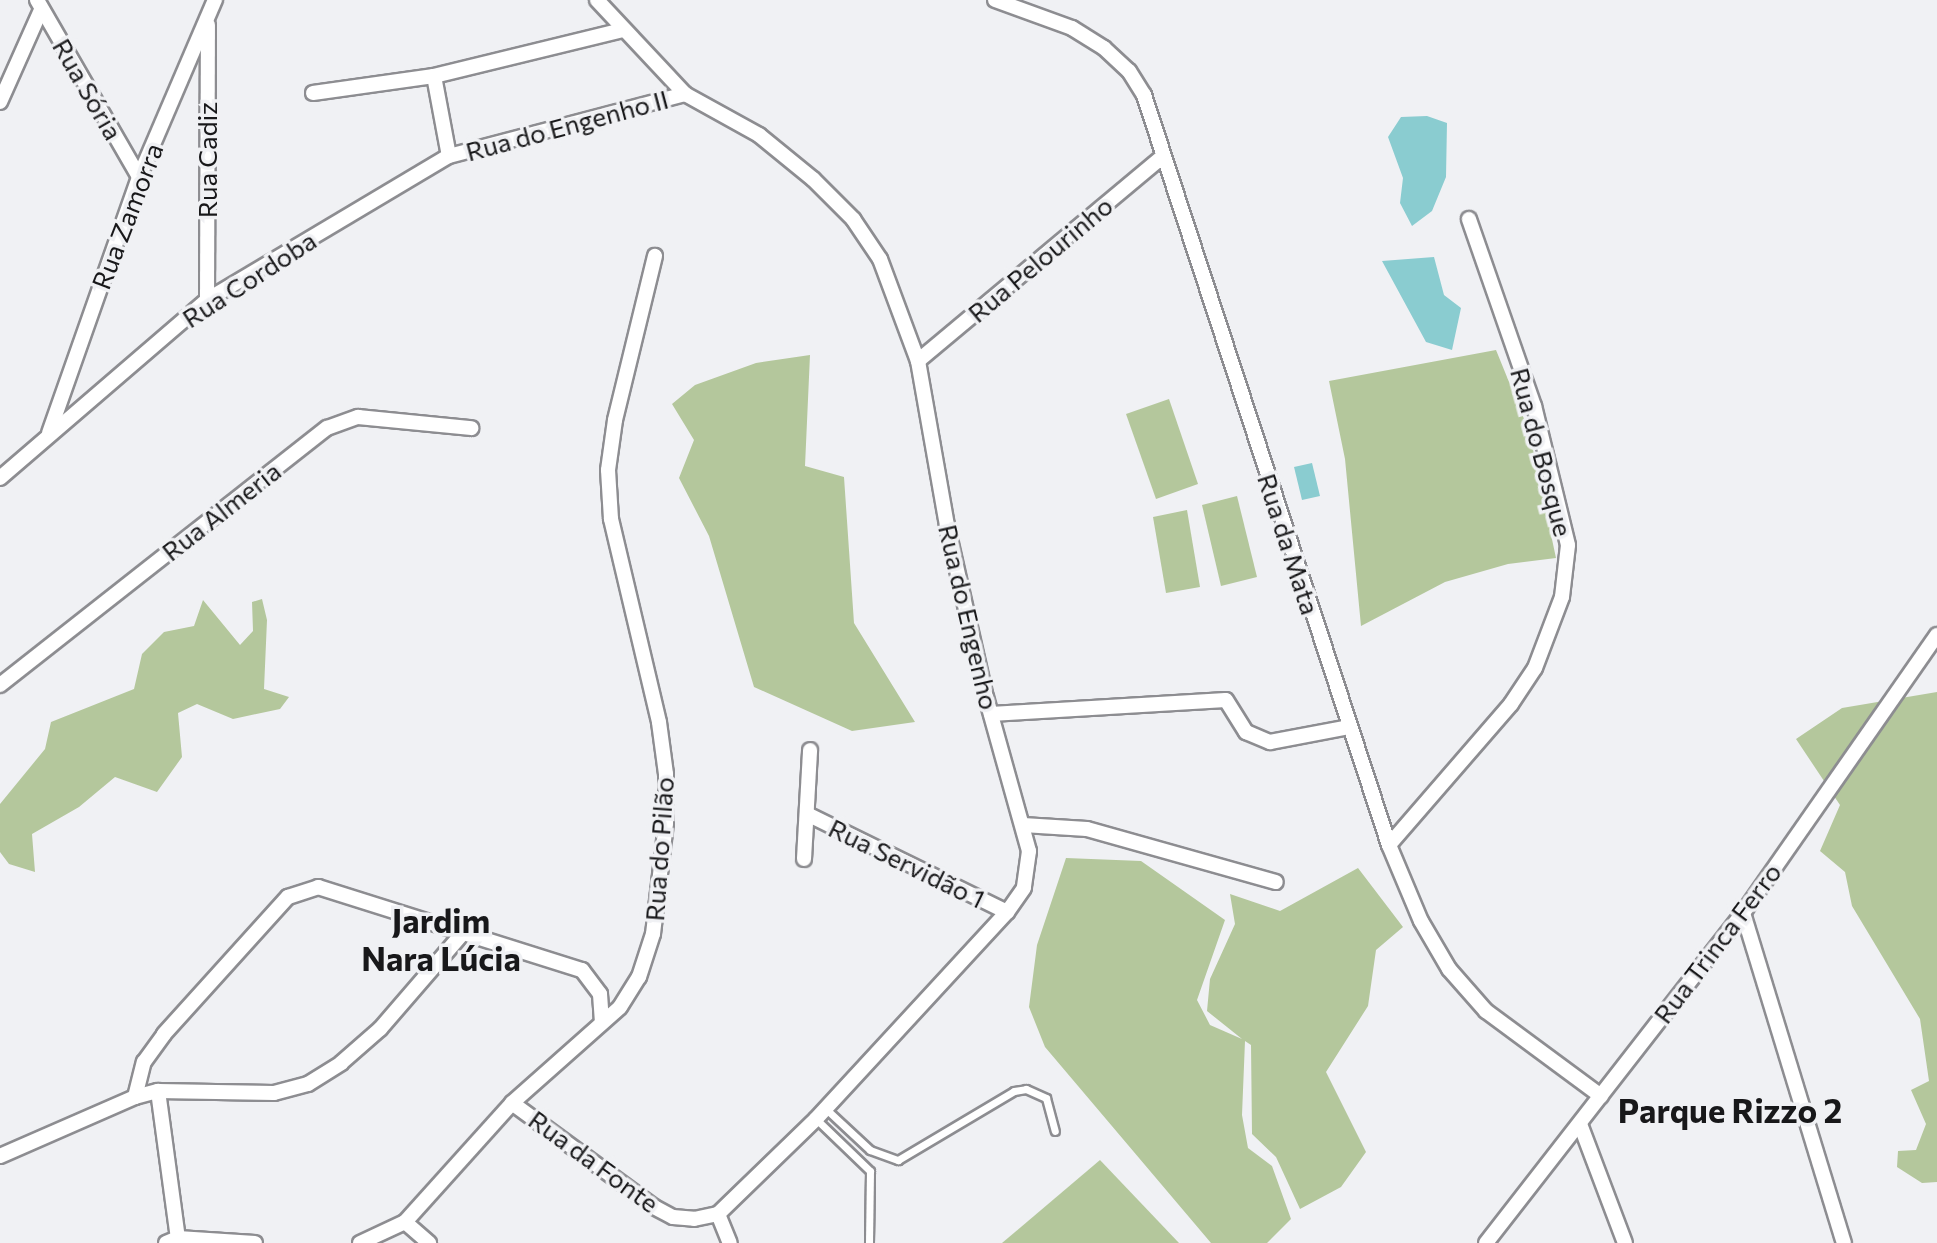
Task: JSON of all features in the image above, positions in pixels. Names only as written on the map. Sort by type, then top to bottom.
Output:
[{"type":"street","name":"Rua Zamorra","points":[[48,435],[139,177],[215,0]]},
{"type":"street","name":"Rua do Engenho","points":[[597,0],[622,30],[685,93],[759,135],[813,178],[853,219],[880,259],[918,361],[947,526],[991,714],[1023,825],[1028,872],[1024,888],[1007,912],[821,1114],[718,1214]]},
{"type":"street","name":"Rua da Mata","points":[[995,0],[1072,28],[1104,48],[1144,94],[1162,157],[1349,727],[1389,845],[1421,921],[1449,970],[1486,1011],[1601,1097]]},
{"type":"street","points":[[0,102],[39,5]]},
{"type":"street","name":"Rua Sória","points":[[39,5],[139,177]]},
{"type":"street","name":"Rua Cadiz","points":[[207,300],[208,19]]},
{"type":"street","points":[[313,93],[434,76],[622,30]]},
{"type":"street","points":[[434,76],[449,156]]},
{"type":"street","name":"Rua do Engenho II","points":[[449,156],[685,93]]},
{"type":"street","name":"Rua Cordoba","points":[[0,478],[207,300],[449,156]]},
{"type":"street","name":"Rua Pelourinho","points":[[918,361],[1162,157]]},
{"type":"street","name":"Rua do Bosque","points":[[1389,845],[1511,704],[1535,668],[1562,597],[1567,545],[1540,432],[1469,219]]},
{"type":"street","name":"Rua do Pilão","points":[[360,1243],[405,1222],[512,1103],[631,994],[643,967],[660,893],[666,823],[666,774],[659,722],[611,519],[608,470],[615,420],[655,256]]},
{"type":"street","name":"Rua Almeria","points":[[0,685],[327,428],[358,417],[471,428]]},
{"type":"street","name":"Rua Trinca Ferro","points":[[1486,1243],[1743,913],[1937,635]]},
{"type":"street","points":[[991,714],[1226,700],[1246,732],[1270,742],[1349,727]]},
{"type":"street","points":[[804,859],[810,750]]},
{"type":"street","name":"Rua Servidão 1","points":[[807,814],[1007,912]]},
{"type":"street","points":[[1023,825],[1087,828],[1276,882]]},
{"type":"street","points":[[135,1097],[152,1049],[288,897],[318,887],[334,889],[582,970],[600,994],[602,1021]]},
{"type":"street","points":[[1743,913],[1844,1243]]},
{"type":"street","points":[[0,1156],[135,1097],[158,1091],[274,1094],[308,1084],[341,1063],[380,1029],[463,933]]},
{"type":"street","points":[[158,1091],[172,1241],[256,1243]]},
{"type":"street","name":"Rua da Fonte","points":[[512,1103],[654,1208],[673,1217],[694,1219],[718,1214]]},
{"type":"street","points":[[1580,1124],[1625,1243]]},
{"type":"street","points":[[718,1214],[730,1243]]},
{"type":"street","points":[[405,1222],[429,1243]]},
{"type":"lane","points":[[821,1114],[870,1150],[898,1160],[1014,1091],[1026,1089],[1046,1098],[1055,1130]]},
{"type":"lane","points":[[821,1114],[870,1171],[869,1243]]},
{"type":"green space","points":[[1496,350],[1529,431],[1556,558],[1508,564],[1445,582],[1361,626],[1345,459],[1329,381]]},
{"type":"green space","points":[[810,355],[805,466],[844,477],[854,623],[915,722],[852,731],[754,687],[709,536],[679,478],[694,440],[672,404],[695,385],[756,363]]},
{"type":"green space","points":[[1169,399],[1198,484],[1156,499],[1126,414]]},
{"type":"green space","points":[[1237,496],[1257,577],[1221,586],[1202,505]]},
{"type":"green space","points":[[1187,510],[1200,587],[1166,593],[1153,517]]},
{"type":"green space","points":[[262,599],[267,620],[264,689],[289,697],[280,709],[233,719],[197,704],[178,713],[182,757],[157,792],[115,777],[79,807],[32,834],[35,872],[9,864],[0,852],[0,804],[45,749],[51,722],[134,689],[142,654],[164,632],[194,626],[203,600],[240,645],[253,631],[252,602]]},
{"type":"green space","points":[[1937,692],[1937,1182],[1922,1183],[1897,1167],[1898,1151],[1916,1150],[1926,1124],[1911,1090],[1929,1081],[1920,1019],[1852,906],[1845,872],[1820,851],[1840,805],[1796,739],[1842,708]]},
{"type":"green space","points":[[1066,858],[1141,861],[1225,920],[1197,1000],[1210,1025],[1242,1039],[1207,1011],[1210,979],[1235,924],[1230,894],[1280,911],[1358,868],[1403,927],[1376,950],[1368,1006],[1326,1072],[1366,1152],[1341,1187],[1300,1209],[1276,1157],[1252,1134],[1251,1045],[1245,1041],[1242,1115],[1248,1148],[1272,1166],[1291,1219],[1267,1243],[1211,1243],[1045,1047],[1029,1007],[1037,945]]},
{"type":"green space","points":[[1100,1160],[1179,1243],[1002,1243]]},
{"type":"water","points":[[1427,116],[1447,123],[1446,177],[1432,211],[1412,226],[1400,203],[1403,178],[1388,137],[1401,117]]},
{"type":"water","points":[[1434,257],[1444,295],[1461,308],[1452,350],[1426,342],[1382,261]]},
{"type":"water","points":[[1312,463],[1320,496],[1302,500],[1294,467]]},
{"type":"district","name":"Jardim Nara Lúcia","points":[[441,939]]},
{"type":"district","name":"Parque Rizzo 2","points":[[1730,1110]]}]
